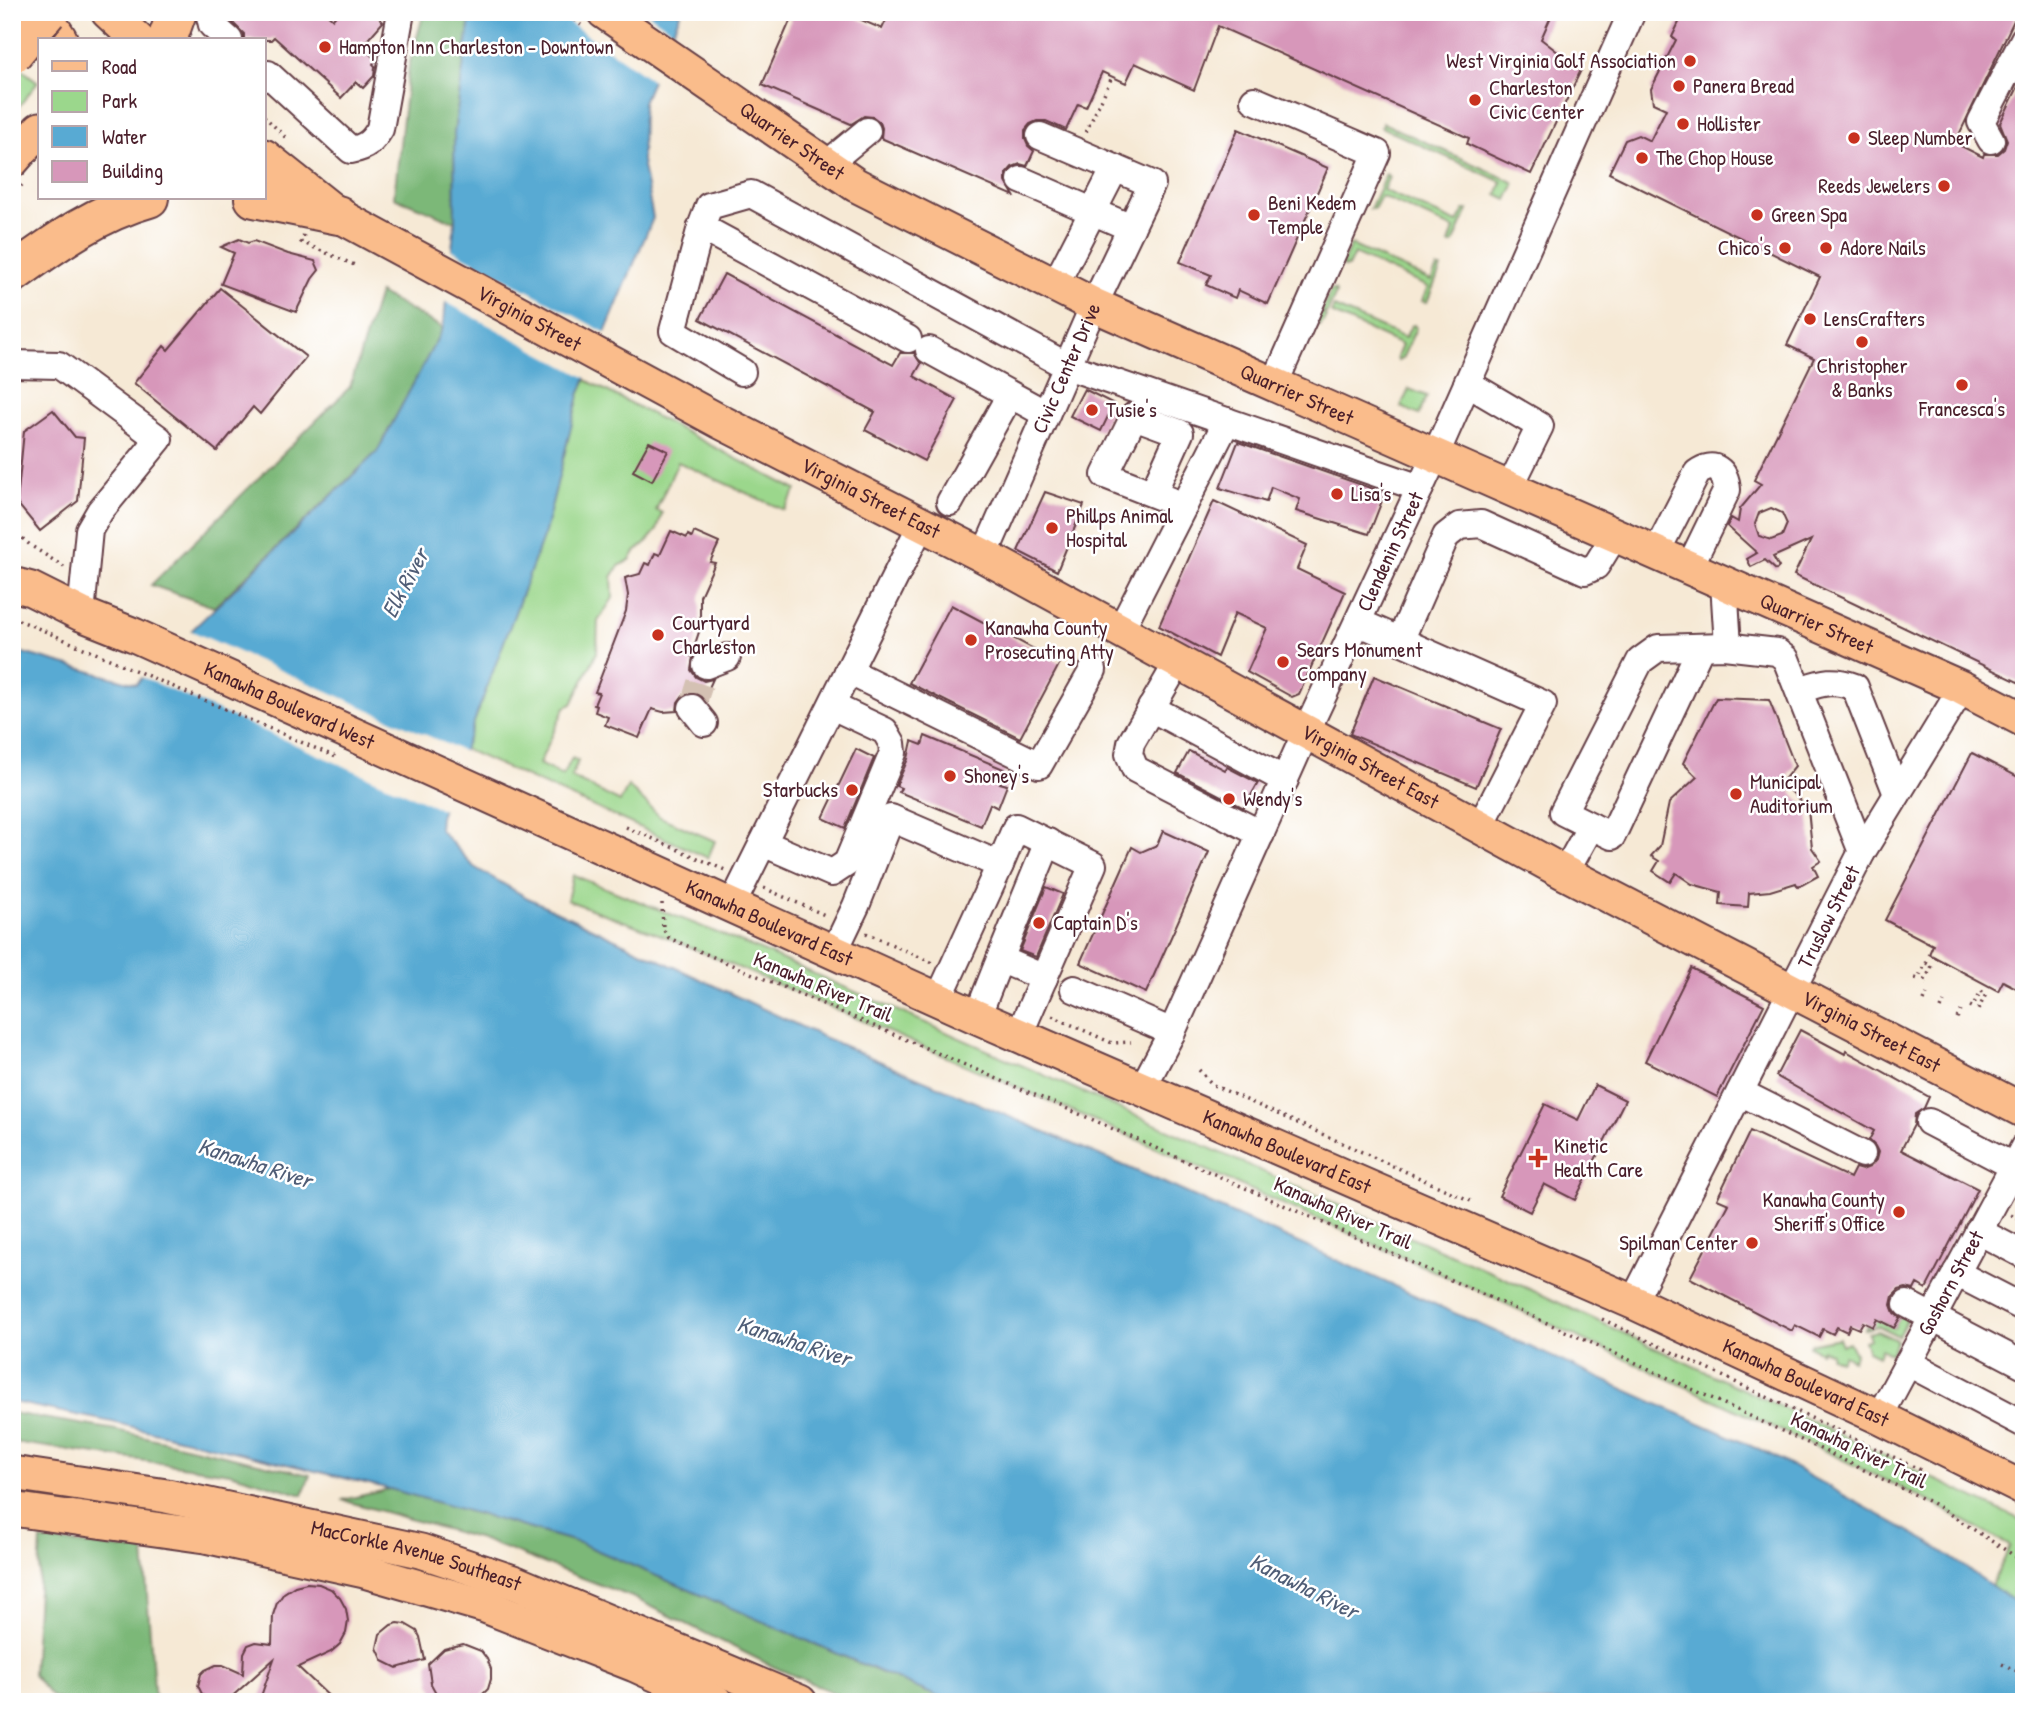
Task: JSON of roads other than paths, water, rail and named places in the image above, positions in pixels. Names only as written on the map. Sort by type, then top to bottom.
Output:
[{"type":"highway","points":[[40,12],[57,38]]},
{"type":"highway","points":[[12,54],[47,12]]},
{"type":"highway","points":[[168,38],[177,12]]},
{"type":"highway","points":[[20,268],[87,200]]},
{"type":"highway","points":[[20,268],[79,228],[120,206],[142,200]]},
{"type":"highway","points":[[260,200],[322,221]]},
{"type":"main road","name":"Quarrier Street","points":[[604,12],[847,148],[856,185],[1094,305],[1962,688],[2024,720]]},
{"type":"main road","points":[[12,161],[38,130]]},
{"type":"main road","name":"Virginia Street","points":[[266,158],[322,221],[719,421]]},
{"type":"main road","name":"Virginia Street East","points":[[719,421],[984,556],[1565,873],[2024,1111]]},
{"type":"main road","points":[[12,558],[18,582]]},
{"type":"main road","name":"Kanawha Boulevard West","points":[[18,582],[81,614],[128,649],[548,822]]},
{"type":"main road","name":"Kanawha Boulevard East","points":[[548,822],[977,1017],[1633,1303],[1879,1417],[2024,1489]]},
{"type":"main road","name":"MacCorkle Avenue Southeast","points":[[12,1473],[167,1496],[421,1551],[516,1583],[800,1702]]},
{"type":"main road","name":"MacCorkle Avenue Southeast","points":[[12,1509],[205,1536],[364,1571],[485,1606],[635,1665],[716,1702]]},
{"type":"main road","points":[[12,1524],[53,1515]]},
{"type":"street","points":[[209,12],[212,25],[227,38]]},
{"type":"street","name":"Clendenin Street","points":[[1142,1089],[1172,1032],[1306,732],[1435,456],[1632,12]]},
{"type":"street","points":[[266,75],[351,150],[361,148],[371,143],[380,129],[397,15]]},
{"type":"street","points":[[1991,141],[1981,122],[2024,39]]},
{"type":"street","points":[[1254,100],[1377,153],[1274,385]]},
{"type":"street","points":[[1040,136],[1115,169],[1055,285]]},
{"type":"street","name":"Civic Center Drive","points":[[984,556],[1094,305],[1152,184],[1115,169]]},
{"type":"street","points":[[1021,180],[1131,228]]},
{"type":"street","points":[[742,372],[673,331],[709,206],[751,194],[1067,366],[1420,488]]},
{"type":"street","points":[[701,227],[1046,414]]},
{"type":"street","points":[[12,365],[59,365],[159,439],[100,511],[89,530],[81,614]]},
{"type":"street","points":[[1467,383],[1540,426],[1509,489]]},
{"type":"street","points":[[950,502],[1010,394]]},
{"type":"street","points":[[1153,494],[1191,409]]},
{"type":"street","points":[[1180,433],[1134,416],[1105,475],[1184,506]]},
{"type":"street","points":[[1120,631],[1227,421]]},
{"type":"street","points":[[1656,553],[1697,473],[1703,468],[1713,466],[1721,470],[1727,480],[1727,490],[1689,568]]},
{"type":"street","points":[[1400,641],[1446,536],[1459,526],[1481,524],[1585,571],[1596,566],[1615,535]]},
{"type":"street","points":[[732,905],[921,525]]},
{"type":"street","points":[[1724,583],[1728,646]]},
{"type":"street","points":[[1357,622],[1543,704],[1480,827]]},
{"type":"street","points":[[1701,647],[1612,836],[1563,812],[1640,661],[1658,648],[1728,646],[1777,652],[1786,660],[1799,690],[1862,852]]},
{"type":"street","points":[[1178,662],[1131,743],[1129,754],[1135,769],[1261,834]]},
{"type":"street","points":[[848,671],[1039,765],[1093,670]]},
{"type":"street","points":[[1799,690],[1826,681],[1842,682],[1855,687],[1897,794]]},
{"type":"street","name":"Truslow Street","points":[[1633,1303],[1862,852],[1962,688]]},
{"type":"street","points":[[763,843],[832,873],[847,863],[893,753],[892,743],[885,731],[832,706]]},
{"type":"street","points":[[1151,708],[1285,780]]},
{"type":"street","points":[[834,952],[891,818],[1000,865]]},
{"type":"street","points":[[1565,873],[1591,826]]},
{"type":"street","points":[[939,998],[1016,827],[1093,865],[1019,1035]]},
{"type":"street","points":[[977,1017],[1048,842]]},
{"type":"street","points":[[1000,959],[1044,978]]},
{"type":"street","points":[[1073,989],[1172,1032]]},
{"type":"street","points":[[1736,1100],[1858,1162]]},
{"type":"street","points":[[1929,1122],[2018,1156]]},
{"type":"street","name":"Goshorn Street","points":[[1879,1417],[2018,1156]]},
{"type":"street","points":[[1978,1231],[2024,1255]]},
{"type":"street","points":[[1956,1273],[2024,1308]]},
{"type":"street","points":[[1907,1304],[2024,1365]]},
{"type":"street","points":[[1908,1363],[2024,1424]]},
{"type":"water","points":[[471,12],[681,12],[643,102],[642,161],[653,218],[579,395],[545,532],[464,749],[440,817],[439,829],[474,867],[528,898],[823,1037],[1162,1182],[1771,1455],[1930,1543],[2024,1608],[2024,1702],[950,1702],[580,1543],[390,1489],[112,1422],[12,1402],[12,652],[136,684],[377,452],[443,328],[455,222],[454,133]]},
{"type":"tunnel","points":[[692,708],[706,665]]},
{"type":"place","name":"Hampton Inn Charleston - Downtown","points":[[325,47]]},
{"type":"place","name":"West Virginia Golf Association","points":[[1690,61]]},
{"type":"place","name":"Panera Bread","points":[[1679,86]]},
{"type":"place","name":"Charleston Civic Center","points":[[1475,100]]},
{"type":"place","name":"Hollister","points":[[1683,124]]},
{"type":"place","name":"Sleep Number","points":[[1854,138]]},
{"type":"place","name":"The Chop House","points":[[1642,158]]},
{"type":"place","name":"Reeds Jewelers","points":[[1944,186]]},
{"type":"place","name":"Beni Kedem Temple","points":[[1254,215]]},
{"type":"place","name":"Green Spa","points":[[1757,215]]},
{"type":"place","name":"Chico's","points":[[1785,248]]},
{"type":"place","name":"Adore Nails","points":[[1826,248]]},
{"type":"place","name":"LensCrafters","points":[[1810,319]]},
{"type":"place","name":"Christopher & Banks","points":[[1862,342]]},
{"type":"place","name":"Francesca's","points":[[1962,385]]},
{"type":"place","name":"Tusie's","points":[[1092,410]]},
{"type":"place","name":"Lisa's","points":[[1337,494]]},
{"type":"place","name":"Phillps Animal Hospital","points":[[1052,528]]},
{"type":"place","name":"Courtyard Charleston","points":[[658,635]]},
{"type":"place","name":"Kanawha County Prosecuting Atty","points":[[971,640]]},
{"type":"place","name":"Sears Monument Company","points":[[1283,662]]},
{"type":"place","name":"Shoney's","points":[[950,776]]},
{"type":"place","name":"Starbucks","points":[[852,790]]},
{"type":"place","name":"Municipal Auditorium","points":[[1736,794]]},
{"type":"place","name":"Wendy's","points":[[1229,799]]},
{"type":"place","name":"Captain D's","points":[[1039,923]]},
{"type":"place","name":"Kinetic Health Care","points":[[1538,1158]]},
{"type":"place","name":"Kanawha County Sheriff's Office","points":[[1899,1212]]},
{"type":"place","name":"Spilman Center","points":[[1752,1243]]},
{"type":"water label","name":"Elk River","points":[[405,583]]},
{"type":"water label","name":"Kanawha River","points":[[255,1163]]},
{"type":"water label","name":"Kanawha River","points":[[794,1341]]},
{"type":"water label","name":"Kanawha River","points":[[1304,1586]]}]
